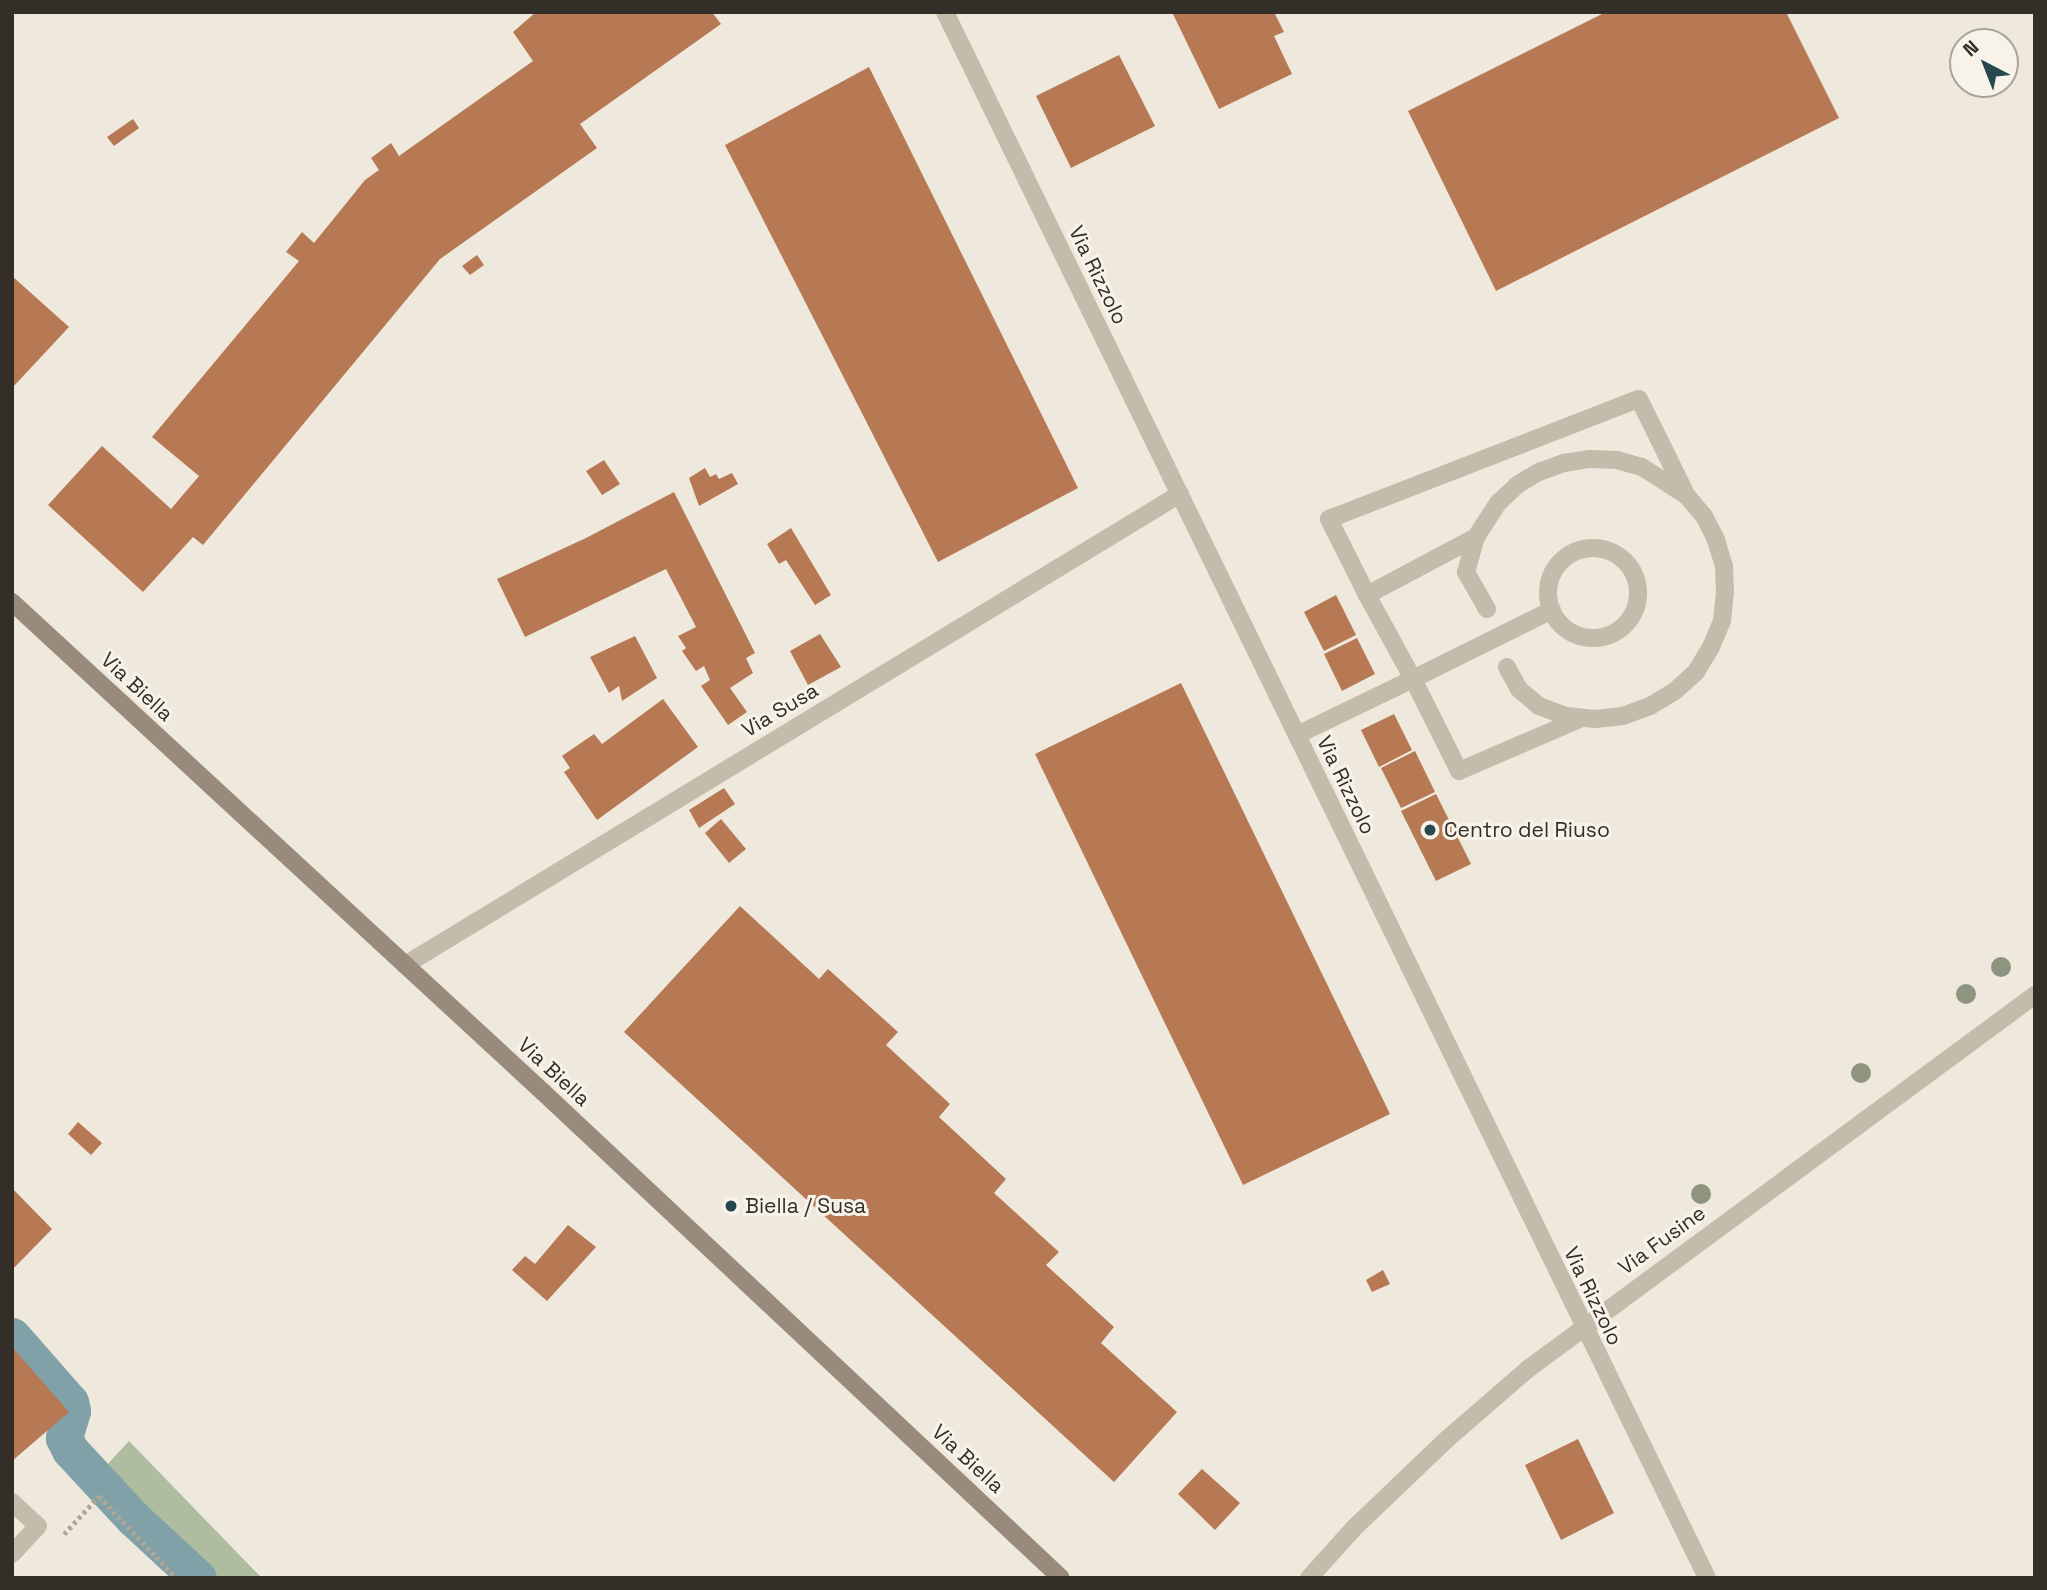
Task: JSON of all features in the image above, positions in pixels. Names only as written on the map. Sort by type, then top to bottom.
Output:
[{"type":"main road","name":"Via Biella","points":[[12,602],[1061,1578]]},
{"type":"street","name":"Via Rizzolo","points":[[945,12],[1707,1578]]},
{"type":"street","points":[[1507,667],[1519,689],[1539,706],[1583,717],[1623,716],[1650,706],[1675,691],[1696,672],[1711,648],[1722,621],[1724,566],[1710,528],[1687,496],[1639,399],[1329,519],[1460,771],[1583,717]]},
{"type":"street","points":[[1487,609],[1466,572],[1476,537],[1498,503],[1517,485],[1539,472],[1564,463],[1590,459],[1630,464],[1666,480],[1687,496]]},
{"type":"street","name":"Via Susa","points":[[405,965],[1180,494]]},
{"type":"street","points":[[1367,595],[1476,537]]},
{"type":"street","points":[[1585,549],[1608,551],[1628,564],[1636,578],[1636,609],[1628,622],[1615,633],[1600,638],[1584,638],[1569,632],[1552,610],[1548,592],[1551,577],[1559,564],[1570,554],[1585,549]]},
{"type":"street","points":[[1297,735],[1552,610]]},
{"type":"street","name":"Via Fusine","points":[[1309,1578],[1354,1528],[1446,1440],[1583,1326],[2035,995]]},
{"type":"street","points":[[12,1502],[38,1526],[12,1553]]},
{"type":"path","points":[[99,1496],[176,1578]]},
{"type":"green space","points":[[129,1441],[262,1578],[186,1578],[93,1480]]},
{"type":"building","points":[[536,12],[712,12],[721,24],[580,124],[597,148],[440,259],[203,545],[193,537],[143,592],[48,505],[102,446],[171,509],[199,476],[152,437],[299,261],[286,252],[302,232],[314,243],[365,180],[379,170],[371,158],[391,143],[399,156],[533,61],[513,32]]},
{"type":"building","points":[[1172,12],[1274,12],[1284,32],[1274,36],[1292,74],[1219,109]]},
{"type":"building","points":[[1606,12],[1786,12],[1839,118],[1496,291],[1408,111]]},
{"type":"building","points":[[1119,55],[1155,126],[1071,168],[1036,96]]},
{"type":"building","points":[[869,67],[1078,488],[938,562],[725,145]]},
{"type":"building","points":[[133,119],[139,128],[114,146],[107,137]]},
{"type":"building","points":[[477,255],[484,265],[470,275],[462,266]]},
{"type":"building","points":[[12,276],[69,327],[12,388]]},
{"type":"building","points":[[604,460],[620,484],[602,495],[586,471]]},
{"type":"building","points":[[705,468],[710,477],[716,474],[719,479],[732,473],[738,484],[699,506],[689,478]]},
{"type":"building","points":[[674,492],[755,653],[746,658],[753,673],[730,688],[747,712],[728,725],[701,686],[710,680],[704,666],[696,671],[682,651],[686,648],[678,636],[696,627],[666,569],[525,637],[497,579],[586,538]]},
{"type":"building","points":[[791,528],[831,595],[815,605],[786,560],[779,564],[767,544]]},
{"type":"building","points":[[1336,595],[1356,635],[1324,651],[1304,612]]},
{"type":"building","points":[[820,634],[841,667],[808,685],[790,651]]},
{"type":"building","points":[[635,636],[657,678],[622,701],[619,686],[609,693],[590,657]]},
{"type":"building","points":[[1357,638],[1375,674],[1342,691],[1324,654]]},
{"type":"building","points":[[1181,683],[1390,1114],[1243,1185],[1035,754]]},
{"type":"building","points":[[663,699],[698,747],[597,820],[564,772],[570,768],[562,756],[594,734],[602,744]]},
{"type":"building","points":[[1394,714],[1412,750],[1379,767],[1361,730]]},
{"type":"building","points":[[1415,751],[1435,792],[1401,808],[1381,768]]},
{"type":"building","points":[[724,788],[735,804],[699,828],[689,810]]},
{"type":"building","points":[[1436,794],[1471,864],[1436,881],[1401,811]]},
{"type":"building","points":[[721,819],[746,849],[729,863],[705,833]]},
{"type":"building","points":[[740,906],[819,979],[828,969],[898,1032],[886,1045],[950,1104],[939,1117],[1006,1179],[994,1193],[1059,1252],[1046,1265],[1114,1327],[1101,1343],[1177,1412],[1114,1482],[624,1032]]},
{"type":"building","points":[[78,1122],[102,1143],[91,1155],[68,1134]]},
{"type":"building","points":[[12,1188],[52,1229],[12,1270]]},
{"type":"building","points":[[568,1225],[596,1247],[547,1301],[512,1270],[525,1256],[535,1264]]},
{"type":"building","points":[[1383,1270],[1390,1284],[1372,1292],[1366,1280]]},
{"type":"building","points":[[12,1347],[69,1412],[12,1461]]},
{"type":"building","points":[[1578,1439],[1614,1513],[1561,1540],[1525,1465]]},
{"type":"building","points":[[1202,1469],[1240,1503],[1215,1530],[1178,1494]]},
{"type":"waterway","points":[[12,1336],[70,1402],[72,1411],[64,1438],[70,1450],[134,1519],[198,1578]]},
{"type":"place","name":"Centro del Riuso","points":[[1430,830]]},
{"type":"place","name":"Biella / Susa","points":[[731,1206]]}]
